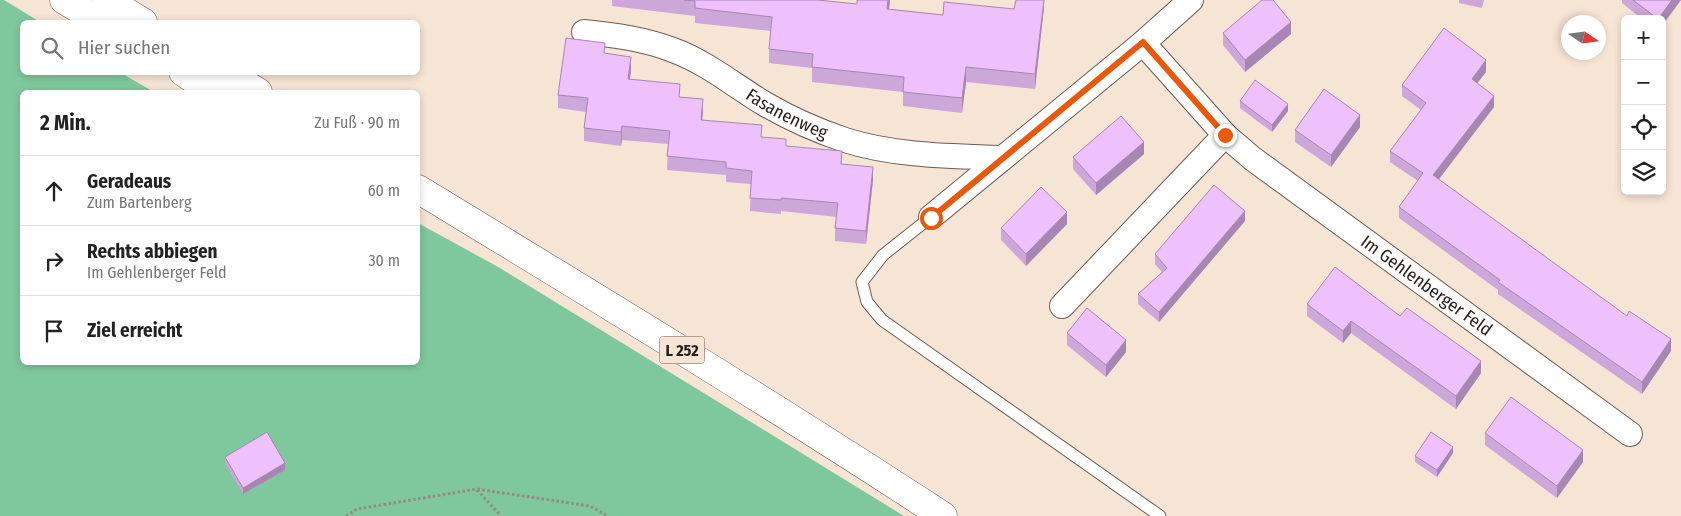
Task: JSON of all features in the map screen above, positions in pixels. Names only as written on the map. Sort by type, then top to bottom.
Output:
[{"type":"highway","points":[[64,0],[98,20]]},
{"type":"highway","points":[[106,0],[140,20]]},
{"type":"highway","points":[[189,75],[216,90]]},
{"type":"highway","points":[[230,75],[255,90]]},
{"type":"highway","name":"L 252","points":[[420,190],[867,466],[943,516]]},
{"type":"street","points":[[931,218],[1191,0]]},
{"type":"street","name":"Fasanenweg","points":[[584,32],[622,36],[651,42],[675,50],[698,62],[767,105],[845,140],[880,148],[921,154],[1003,158]]},
{"type":"street","name":"Im Gehlenberger Feld","points":[[1143,42],[1225,135],[1253,159],[1630,434]]},
{"type":"street","points":[[1062,306],[1225,135]]},
{"type":"lane","points":[[931,218],[883,255],[862,282],[867,302],[882,320],[1160,516]]},
{"type":"path","points":[[346,516],[357,509],[477,489],[590,506],[608,516]]},
{"type":"path","points":[[477,489],[501,516]]},
{"type":"green space","points":[[0,0],[4,0],[37,20],[20,20],[20,75],[124,75],[151,90],[20,90],[20,365],[420,365],[420,224],[500,268],[904,516],[0,516]]},
{"type":"building","points":[[684,0],[818,0],[857,4],[857,0],[888,0],[887,9],[943,15],[944,2],[1014,9],[1016,0],[1044,0],[1035,74],[966,67],[962,98],[903,92],[904,77],[812,67],[813,54],[769,49],[772,17],[695,8],[695,1]]},
{"type":"building","points":[[1262,0],[1273,0],[1291,22],[1245,60],[1223,33]]},
{"type":"building","points":[[1633,0],[1672,0],[1661,15],[1653,15]]},
{"type":"building","points":[[1444,28],[1486,60],[1472,79],[1494,96],[1433,175],[1627,316],[1629,311],[1671,339],[1642,382],[1498,282],[1500,280],[1399,207],[1423,173],[1390,151],[1426,103],[1402,85]]},
{"type":"building","points":[[566,38],[605,43],[604,53],[631,57],[628,79],[680,84],[679,97],[703,99],[701,120],[762,125],[761,137],[786,139],[786,146],[842,151],[841,164],[873,167],[866,231],[835,228],[838,203],[781,198],[781,200],[750,198],[752,171],[726,168],[726,162],[667,156],[670,131],[622,126],[621,132],[584,128],[588,98],[558,95]]},
{"type":"building","points":[[1255,80],[1288,104],[1272,125],[1240,101]]},
{"type":"building","points":[[1324,89],[1360,115],[1331,155],[1295,130]]},
{"type":"building","points":[[1121,116],[1144,142],[1096,183],[1073,157]]},
{"type":"building","points":[[1214,185],[1245,211],[1159,312],[1138,294],[1167,268],[1155,254]]},
{"type":"building","points":[[1041,187],[1067,212],[1026,254],[1001,228]]},
{"type":"building","points":[[1335,267],[1400,316],[1407,308],[1481,361],[1456,396],[1351,321],[1343,331],[1307,304]]},
{"type":"building","points":[[1087,308],[1126,340],[1106,365],[1067,333]]},
{"type":"building","points":[[1511,397],[1583,450],[1557,486],[1485,433]]},
{"type":"building","points":[[267,432],[285,463],[243,488],[225,457]]},
{"type":"building","points":[[1431,432],[1453,447],[1437,470],[1415,456]]},
{"type":"route","points":[[931,218],[1143,42],[1225,135]]}]
